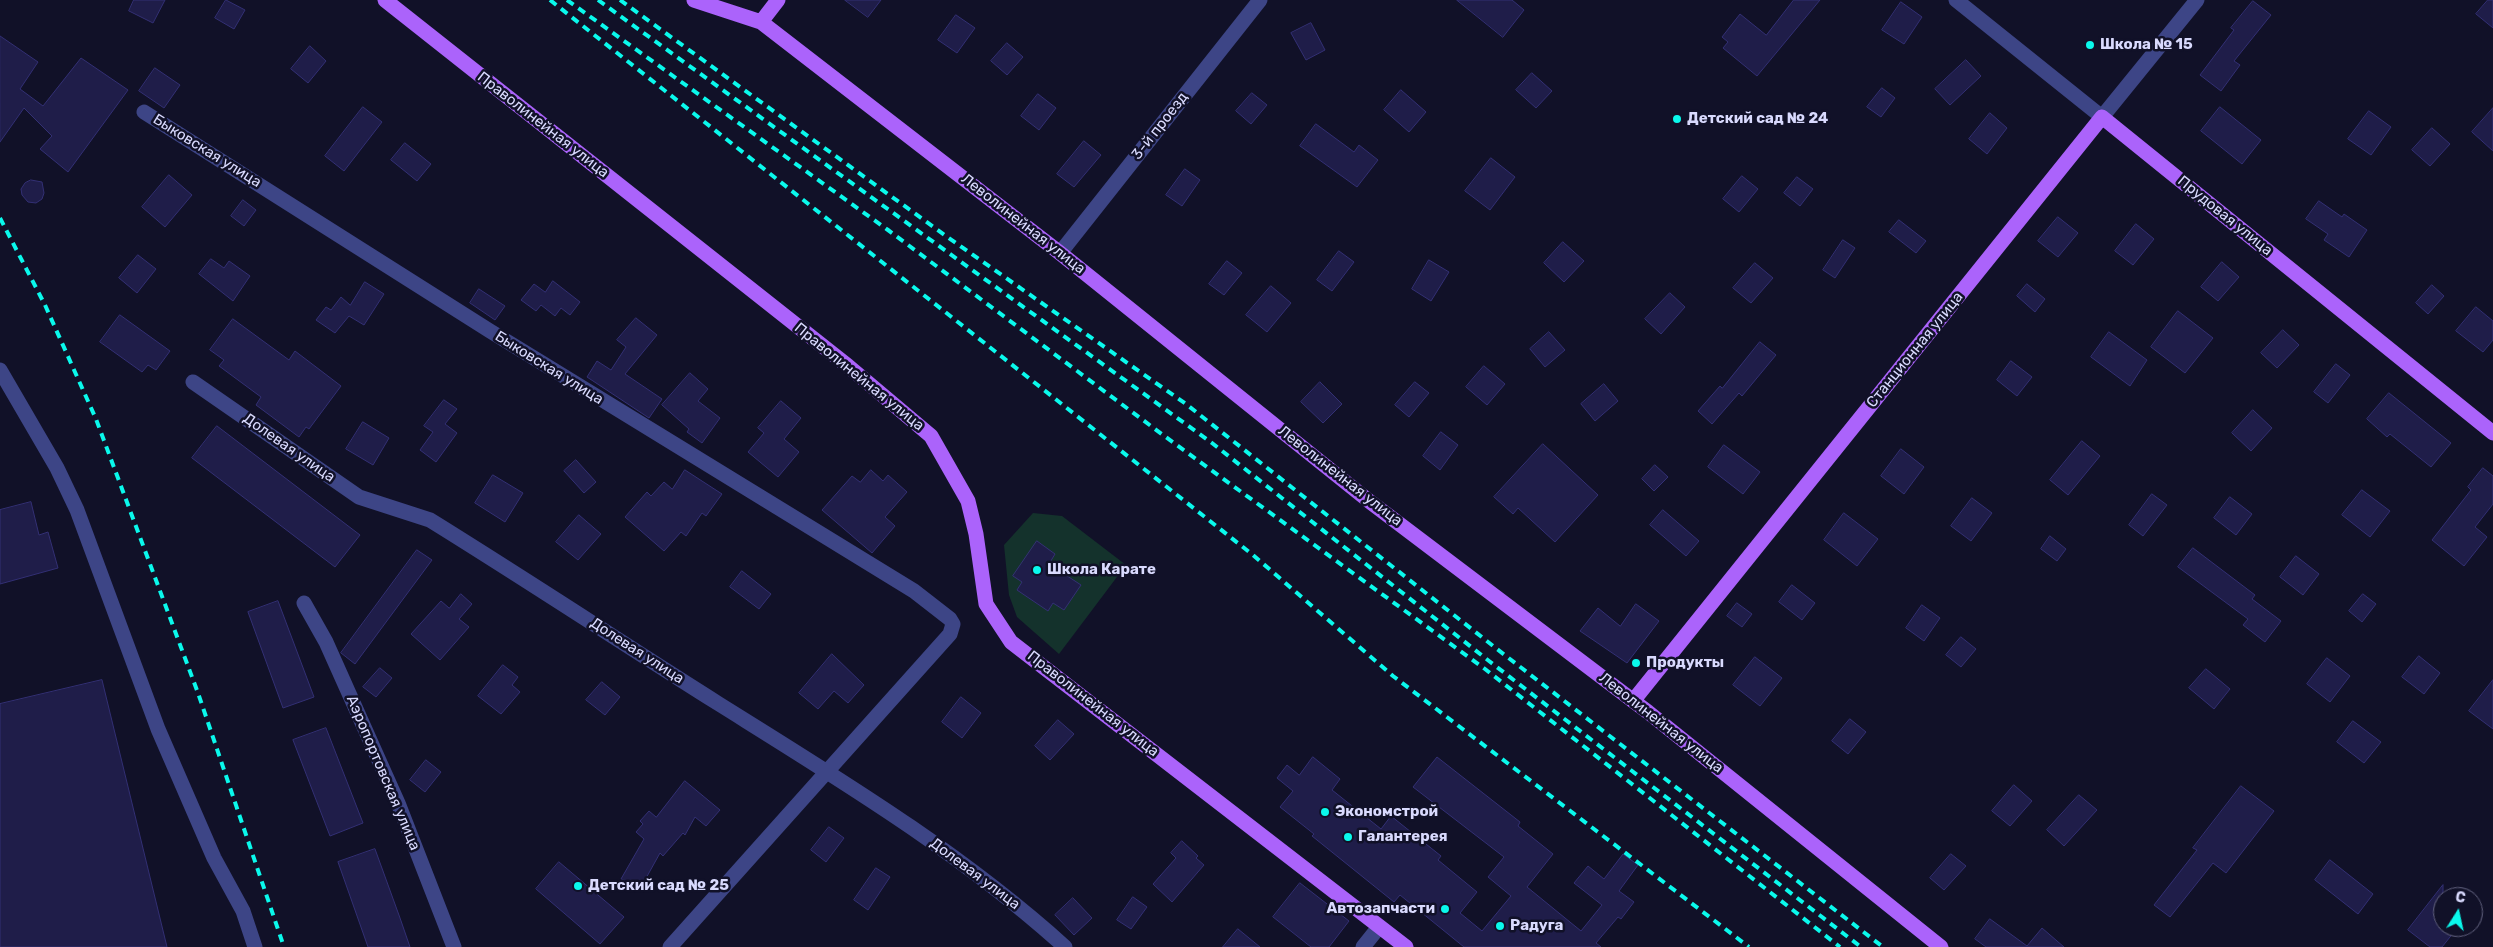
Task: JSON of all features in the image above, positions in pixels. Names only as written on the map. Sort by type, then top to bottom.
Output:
[{"type":"main road","name":"Праволинейная улица","points":[[385,0],[848,366],[931,436],[968,501],[976,534],[986,604],[1011,642],[1406,947]]},
{"type":"main road","name":"Леволинейная улица","points":[[694,0],[761,22],[1060,253],[1369,501],[1633,701],[1941,947]]},
{"type":"main road","points":[[761,22],[778,0]]},
{"type":"main road","name":"Прудовая улица","points":[[2102,117],[2493,433]]},
{"type":"main road","name":"Станционная улица","points":[[1633,701],[2102,117]]},
{"type":"street","name":"3-й проезд","points":[[1060,253],[1260,0]]},
{"type":"street","name":"Прудовая улица","points":[[1956,0],[2102,117]]},
{"type":"street","name":"Станционная улица","points":[[2102,117],[2197,0]]},
{"type":"street","name":"Быковская улица","points":[[144,112],[490,331],[914,591],[946,615],[953,624],[950,634],[827,770]]},
{"type":"street","points":[[0,370],[57,468],[77,510],[158,730],[214,858],[242,912],[255,947]]},
{"type":"street","name":"Долевая улица","points":[[193,382],[359,497],[430,520],[827,770],[953,856],[1016,904],[1066,947]]},
{"type":"street","name":"Аэропортовская улица","points":[[304,603],[326,642],[398,803],[454,947]]},
{"type":"street","points":[[670,947],[827,770]]},
{"type":"street","points":[[1363,947],[1379,927]]},
{"type":"green space","points":[[1033,513],[1062,516],[1126,565],[1059,654],[1017,617],[1009,595],[1004,545]]},
{"type":"building","points":[[134,0],[165,0],[153,23],[129,11]]},
{"type":"building","points":[[226,0],[245,10],[234,29],[215,18]]},
{"type":"building","points":[[845,0],[881,0],[868,17]]},
{"type":"building","points":[[1457,0],[1512,0],[1524,10],[1503,37]]},
{"type":"building","points":[[1794,0],[1820,0],[1757,76],[1723,48],[1728,42],[1722,37],[1740,14],[1766,35]]},
{"type":"building","points":[[2488,0],[2493,0],[2493,28],[2476,14]]},
{"type":"building","points":[[2253,1],[2271,15],[2234,61],[2240,65],[2221,91],[2200,75],[2234,30],[2231,28]]},
{"type":"building","points":[[1901,2],[1922,17],[1904,44],[1882,30]]},
{"type":"building","points":[[956,15],[975,28],[957,53],[938,40]]},
{"type":"building","points":[[1311,23],[1325,50],[1306,60],[1291,33]]},
{"type":"building","points":[[0,36],[38,62],[20,89],[43,106],[81,58],[128,90],[68,172],[40,149],[52,136],[24,108],[0,142]]},
{"type":"building","points":[[1007,43],[1023,57],[1007,75],[991,61]]},
{"type":"building","points":[[310,46],[326,61],[308,83],[291,69]]},
{"type":"building","points":[[1966,60],[1981,76],[1950,105],[1935,89]]},
{"type":"building","points":[[155,68],[180,85],[164,108],[139,91]]},
{"type":"building","points":[[1532,73],[1552,91],[1536,108],[1516,90]]},
{"type":"building","points":[[1882,88],[1895,98],[1881,117],[1867,107]]},
{"type":"building","points":[[1401,90],[1426,112],[1409,132],[1384,110]]},
{"type":"building","points":[[1252,93],[1267,105],[1251,124],[1236,111]]},
{"type":"building","points":[[1038,94],[1056,108],[1039,130],[1021,116]]},
{"type":"building","points":[[363,107],[382,122],[344,171],[325,156]]},
{"type":"building","points":[[2220,107],[2261,140],[2242,164],[2201,131]]},
{"type":"building","points":[[2493,108],[2493,151],[2472,132]]},
{"type":"building","points":[[2369,111],[2391,127],[2371,155],[2348,139]]},
{"type":"building","points":[[1990,113],[2007,128],[1987,154],[1969,139]]},
{"type":"building","points":[[1316,124],[1354,152],[1359,145],[1378,160],[1357,187],[1300,146]]},
{"type":"building","points":[[2432,128],[2450,144],[2430,166],[2412,150]]},
{"type":"building","points":[[1084,141],[1101,155],[1074,187],[1057,174]]},
{"type":"building","points":[[405,143],[431,164],[417,181],[391,160]]},
{"type":"building","points":[[1491,158],[1515,177],[1490,210],[1465,191]]},
{"type":"building","points":[[1185,169],[1200,180],[1182,206],[1166,195]]},
{"type":"building","points":[[169,175],[192,195],[165,227],[142,207]]},
{"type":"building","points":[[1742,176],[1758,189],[1739,212],[1723,199]]},
{"type":"building","points":[[1797,177],[1813,189],[1800,206],[1784,193]]},
{"type":"building","points":[[31,180],[42,182],[44,193],[42,199],[36,203],[28,202],[22,195],[21,189],[25,183]]},
{"type":"building","points":[[243,200],[256,210],[244,226],[231,216]]},
{"type":"building","points":[[2319,201],[2342,217],[2344,214],[2367,230],[2349,257],[2324,240],[2328,234],[2306,219]]},
{"type":"building","points":[[2058,217],[2078,233],[2058,257],[2038,241]]},
{"type":"building","points":[[1899,220],[1926,241],[1916,253],[1889,232]]},
{"type":"building","points":[[2136,224],[2154,239],[2133,265],[2115,251]]},
{"type":"building","points":[[1843,240],[1855,248],[1835,278],[1823,270]]},
{"type":"building","points":[[1563,242],[1584,261],[1564,282],[1544,263]]},
{"type":"building","points":[[1339,251],[1354,262],[1332,291],[1317,280]]},
{"type":"building","points":[[138,255],[156,269],[137,293],[119,278]]},
{"type":"building","points":[[211,259],[224,268],[229,261],[250,276],[233,301],[199,274]]},
{"type":"building","points":[[1429,260],[1449,272],[1431,301],[1412,289]]},
{"type":"building","points":[[1227,261],[1242,273],[1224,295],[1209,284]]},
{"type":"building","points":[[2222,262],[2239,277],[2218,301],[2201,287]]},
{"type":"building","points":[[1755,263],[1773,278],[1751,303],[1733,288]]},
{"type":"building","points":[[553,281],[580,302],[570,315],[561,308],[555,316],[541,305],[536,311],[521,300],[534,284],[545,292]]},
{"type":"building","points":[[365,282],[384,294],[364,325],[349,316],[335,333],[316,320],[326,307],[331,310],[341,297],[350,305]]},
{"type":"building","points":[[2027,284],[2045,299],[2035,312],[2017,296]]},
{"type":"building","points":[[2432,285],[2444,296],[2428,314],[2416,303]]},
{"type":"building","points":[[1271,286],[1291,303],[1267,332],[1246,315]]},
{"type":"building","points":[[479,289],[505,306],[495,320],[470,303]]},
{"type":"building","points":[[1670,293],[1685,307],[1661,334],[1645,319]]},
{"type":"building","points":[[2476,307],[2493,321],[2493,340],[2483,352],[2456,331]]},
{"type":"building","points":[[2178,311],[2213,338],[2185,373],[2151,347]]},
{"type":"building","points":[[120,315],[170,351],[156,370],[148,365],[142,372],[100,342]]},
{"type":"building","points":[[636,318],[657,335],[625,374],[662,399],[649,418],[587,377],[597,361],[611,370],[626,347],[617,340]]},
{"type":"building","points":[[233,319],[289,360],[295,351],[341,386],[309,429],[306,427],[299,437],[256,405],[261,397],[219,366],[224,360],[210,350]]},
{"type":"building","points":[[2283,330],[2299,345],[2277,368],[2261,353]]},
{"type":"building","points":[[1549,332],[1565,350],[1545,367],[1530,349]]},
{"type":"building","points":[[2109,332],[2147,360],[2130,386],[2091,357]]},
{"type":"building","points":[[1760,342],[1776,355],[1742,396],[1739,393],[1712,424],[1698,411],[1720,386],[1722,388]]},
{"type":"building","points":[[2011,361],[2032,377],[2017,396],[1997,380]]},
{"type":"building","points":[[2336,364],[2350,375],[2328,403],[2314,392]]},
{"type":"building","points":[[1484,366],[1505,384],[1487,405],[1466,387]]},
{"type":"building","points":[[690,373],[708,389],[698,401],[720,418],[702,443],[687,432],[689,429],[662,405]]},
{"type":"building","points":[[1320,382],[1342,404],[1323,423],[1301,402]]},
{"type":"building","points":[[1415,382],[1429,393],[1409,417],[1395,405]]},
{"type":"building","points":[[1604,384],[1618,401],[1595,421],[1581,404]]},
{"type":"building","points":[[2389,393],[2451,443],[2431,467],[2390,434],[2387,437],[2367,419]]},
{"type":"building","points":[[444,400],[457,409],[445,424],[457,433],[436,462],[420,450],[433,432],[424,426]]},
{"type":"building","points":[[781,401],[801,418],[784,439],[799,452],[778,477],[748,452],[764,433],[758,428]]},
{"type":"building","points":[[2253,410],[2272,428],[2251,451],[2232,433]]},
{"type":"building","points":[[363,422],[389,438],[373,465],[346,449]]},
{"type":"building","points":[[217,426],[360,535],[335,567],[192,458]]},
{"type":"building","points":[[1441,432],[1458,445],[1440,470],[1423,456]]},
{"type":"building","points":[[2082,441],[2100,456],[2068,495],[2050,480]]},
{"type":"building","points":[[1543,444],[1598,495],[1555,542],[1518,508],[1513,514],[1494,497]]},
{"type":"building","points":[[1724,445],[1760,472],[1743,494],[1708,467]]},
{"type":"building","points":[[1901,449],[1924,467],[1904,494],[1881,476]]},
{"type":"building","points":[[576,460],[596,482],[584,493],[564,471]]},
{"type":"building","points":[[1655,465],[1668,477],[1654,491],[1642,479]]},
{"type":"building","points":[[2483,468],[2493,476],[2493,504],[2475,527],[2487,537],[2464,566],[2432,540],[2471,490],[2468,487]]},
{"type":"building","points":[[685,470],[722,494],[706,516],[702,513],[686,536],[681,532],[664,551],[625,517],[647,492],[651,496],[664,482],[672,489]]},
{"type":"building","points":[[871,470],[883,481],[888,475],[907,492],[885,517],[895,526],[872,553],[822,510],[852,476],[860,482]]},
{"type":"building","points":[[493,475],[523,493],[505,522],[475,503]]},
{"type":"building","points":[[2362,490],[2390,511],[2370,537],[2342,515]]},
{"type":"building","points":[[2152,494],[2167,505],[2143,536],[2129,525]]},
{"type":"building","points":[[2230,497],[2252,514],[2236,535],[2214,518]]},
{"type":"building","points":[[1972,498],[1992,513],[1971,541],[1951,526]]},
{"type":"building","points":[[31,502],[39,535],[48,532],[58,568],[0,584],[0,510]]},
{"type":"building","points":[[1663,510],[1699,541],[1686,556],[1650,525]]},
{"type":"building","points":[[1844,513],[1878,539],[1857,566],[1824,540]]},
{"type":"building","points":[[579,515],[601,534],[578,560],[556,542]]},
{"type":"building","points":[[2050,536],[2066,549],[2057,561],[2041,549]]},
{"type":"building","name":"Школа Карате","points":[[1037,541],[1055,554],[1049,564],[1081,585],[1064,610],[1053,603],[1048,611],[1017,590],[1022,582],[1013,576]]},
{"type":"building","points":[[2193,548],[2255,595],[2252,599],[2281,621],[2265,642],[2243,625],[2248,619],[2178,567]]},
{"type":"building","points":[[417,550],[432,560],[355,664],[341,653]]},
{"type":"building","points":[[2296,556],[2319,574],[2303,595],[2280,577]]},
{"type":"building","points":[[742,571],[771,594],[759,609],[730,587]]},
{"type":"building","points":[[1792,585],[1815,603],[1802,620],[1779,602]]},
{"type":"building","points":[[461,594],[472,604],[459,619],[469,627],[440,660],[411,634],[441,601],[449,608]]},
{"type":"building","points":[[2363,594],[2376,604],[2362,622],[2349,611]]},
{"type":"building","points":[[278,601],[314,697],[283,708],[248,612]]},
{"type":"building","points":[[1737,603],[1752,614],[1742,627],[1727,616]]},
{"type":"building","points":[[1636,604],[1659,621],[1627,663],[1580,631],[1598,608],[1620,626]]},
{"type":"building","points":[[1922,605],[1940,618],[1924,641],[1906,628]]},
{"type":"building","points":[[1961,637],[1976,649],[1961,667],[1946,655]]},
{"type":"building","points":[[832,654],[864,685],[848,703],[834,691],[818,709],[799,693]]},
{"type":"building","points":[[2419,656],[2440,673],[2424,694],[2402,677]]},
{"type":"building","points":[[1755,657],[1782,678],[1760,706],[1733,685]]},
{"type":"building","points":[[2327,658],[2350,676],[2330,702],[2307,684]]},
{"type":"building","points":[[503,665],[518,677],[512,685],[520,692],[501,714],[478,696]]},
{"type":"building","points":[[380,668],[392,678],[376,697],[363,687]]},
{"type":"building","points":[[2206,669],[2230,689],[2214,709],[2189,688]]},
{"type":"building","points":[[102,680],[167,947],[0,947],[0,704]]},
{"type":"building","points":[[2493,680],[2493,729],[2469,711]]},
{"type":"building","points":[[602,682],[620,697],[605,715],[586,700]]},
{"type":"building","points":[[961,697],[981,713],[962,738],[942,722]]},
{"type":"building","points":[[1850,719],[1866,732],[1848,754],[1832,741]]},
{"type":"building","points":[[1058,720],[1074,734],[1050,760],[1035,746]]},
{"type":"building","points":[[2353,721],[2381,742],[2364,763],[2337,742]]},
{"type":"building","points":[[326,728],[363,823],[330,836],[293,740]]},
{"type":"building","points":[[1313,757],[1340,779],[1332,790],[1381,829],[1391,816],[1441,856],[1438,860],[1477,892],[1460,913],[1482,931],[1511,896],[1488,877],[1504,857],[1413,787],[1437,757],[1520,822],[1518,826],[1553,854],[1527,887],[1581,931],[1602,905],[1574,883],[1588,866],[1604,879],[1623,854],[1638,865],[1619,891],[1634,902],[1621,919],[1618,917],[1596,943],[1601,947],[1464,947],[1400,895],[1394,902],[1312,836],[1314,834],[1280,807],[1293,791],[1277,778],[1287,765],[1299,775]]},
{"type":"building","points":[[426,760],[441,772],[425,792],[410,780]]},
{"type":"building","points":[[685,781],[720,810],[706,826],[695,817],[685,835],[683,833],[663,856],[660,853],[640,889],[621,879],[644,839],[636,832],[643,824],[640,821],[649,811],[656,817]]},
{"type":"building","points":[[2014,785],[2032,801],[2010,826],[1992,811]]},
{"type":"building","points":[[2241,786],[2274,811],[2226,873],[2213,863],[2170,917],[2154,905],[2197,850],[2193,848]]},
{"type":"building","points":[[2079,795],[2097,810],[2064,846],[2047,830]]},
{"type":"building","points":[[829,827],[844,838],[826,862],[811,850]]},
{"type":"building","points":[[1182,841],[1198,856],[1196,858],[1204,865],[1172,902],[1153,884],[1176,858],[1171,853]]},
{"type":"building","points":[[375,849],[410,947],[368,947],[338,862]]},
{"type":"building","points":[[1951,854],[1966,866],[1944,890],[1930,878]]},
{"type":"building","points":[[2330,860],[2373,894],[2358,914],[2315,880]]},
{"type":"building","points":[[559,862],[624,917],[600,944],[536,889]]},
{"type":"building","points":[[876,868],[890,877],[868,910],[854,900]]},
{"type":"building","points":[[1300,883],[1349,921],[1329,947],[1311,947],[1273,917]]},
{"type":"building","points":[[1133,897],[1147,907],[1131,929],[1117,920]]},
{"type":"building","points":[[1073,898],[1092,918],[1074,935],[1055,915]]},
{"type":"building","points":[[2433,898],[2433,937],[2450,937],[2442,947],[2430,947],[2408,930]]},
{"type":"building","points":[[1990,919],[2027,946],[2042,928],[2064,947],[1986,947],[1975,939]]},
{"type":"building","points":[[1238,929],[1260,947],[1223,947]]},
{"type":"railway","points":[[550,0],[1253,555],[1393,676],[1749,947]]},
{"type":"railway","points":[[567,0],[888,230],[1163,435],[1485,669],[1840,947]]},
{"type":"railway","points":[[598,0],[1212,443],[1489,661],[1861,947]]},
{"type":"railway","points":[[620,0],[946,236],[1186,404],[1497,649],[1883,947]]},
{"type":"railway","points":[[0,218],[45,305],[96,419],[198,693],[284,947]]},
{"type":"place","name":"Школа № 15","points":[[2090,45]]},
{"type":"place","name":"Детский сад № 24","points":[[1677,119]]},
{"type":"place","name":"Школа Карате","points":[[1037,570]]},
{"type":"place","name":"Продукты","points":[[1636,663]]},
{"type":"place","name":"Экономстрой","points":[[1325,812]]},
{"type":"place","name":"Галантерея","points":[[1348,837]]},
{"type":"place","name":"Детский сад № 25","points":[[578,886]]},
{"type":"place","name":"Автозапчасти","points":[[1445,909]]},
{"type":"place","name":"Радуга","points":[[1500,926]]}]
